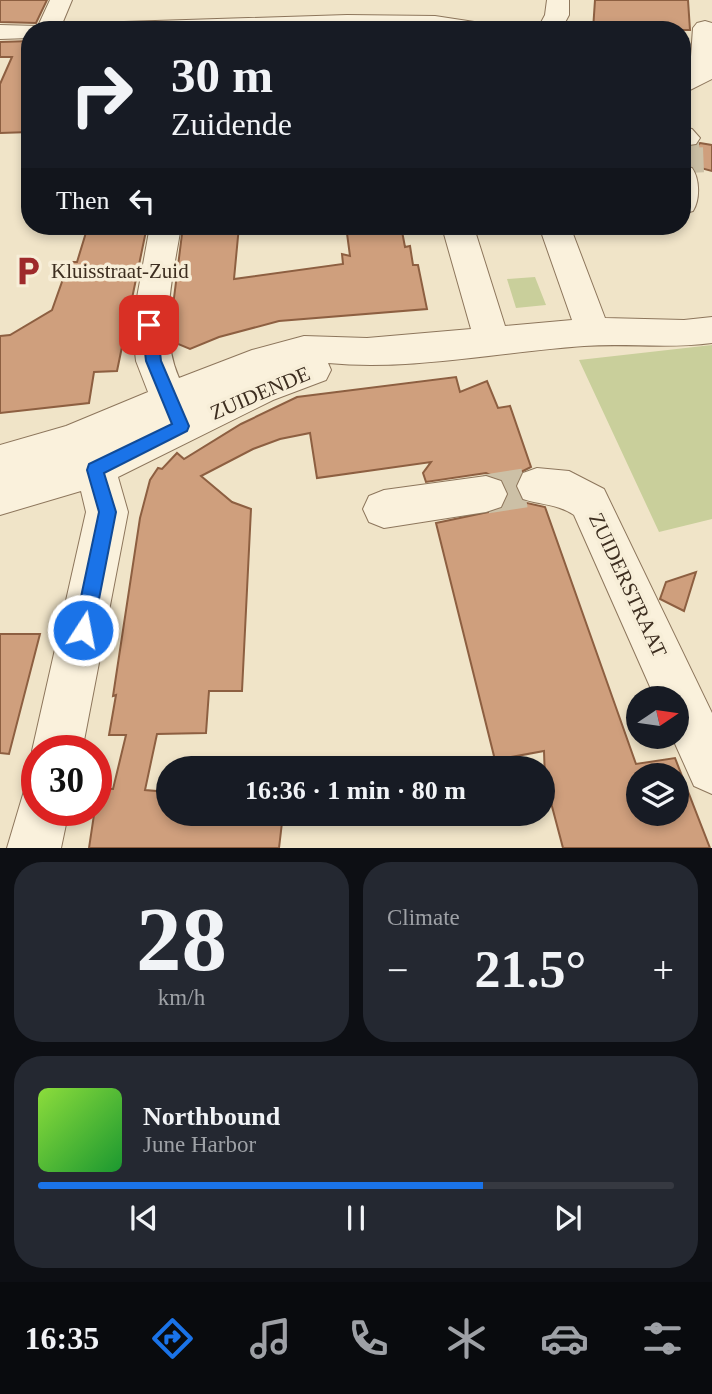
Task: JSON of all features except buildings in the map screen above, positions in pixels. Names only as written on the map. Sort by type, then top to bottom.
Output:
[{"type":"street","points":[[52,21],[61,0]]},
{"type":"street","points":[[209,21],[213,0]]},
{"type":"street","points":[[437,21],[444,0]]},
{"type":"street","points":[[554,21],[558,0]]},
{"type":"street","points":[[691,81],[702,75],[705,28]]},
{"type":"street","points":[[0,32],[21,31]]},
{"type":"street","points":[[164,235],[149,325],[154,361],[176,412]]},
{"type":"street","points":[[460,235],[492,341]]},
{"type":"street","points":[[558,235],[593,332]]},
{"type":"street","name":"ZUIDENDE","points":[[638,330],[680,316],[712,310]]},
{"type":"street","name":"ZUIDENDE","points":[[0,497],[176,412],[260,390],[365,352],[593,332],[638,330],[693,334],[712,330]]},
{"type":"street","points":[[60,735],[107,512],[91,453]]},
{"type":"street","name":"ZUIDENDE","points":[[0,462],[91,453]]},
{"type":"street","name":"ZUIDERSTRAAT","points":[[553,487],[589,502],[712,768]]},
{"type":"street","points":[[384,509],[486,494]]},
{"type":"street","points":[[34,848],[39,826]]},
{"type":"green space","points":[[535,277],[546,305],[516,308],[507,279]]},
{"type":"green space","points":[[712,345],[712,519],[659,532],[579,360]]},
{"type":"tunnel","points":[[486,494],[537,486]]},
{"type":"place","name":"Kluisstraat-Zuid","points":[[28,271]]},
{"type":"route","points":[[83,630],[107,512],[95,470],[181,426],[154,361],[149,325]]}]
